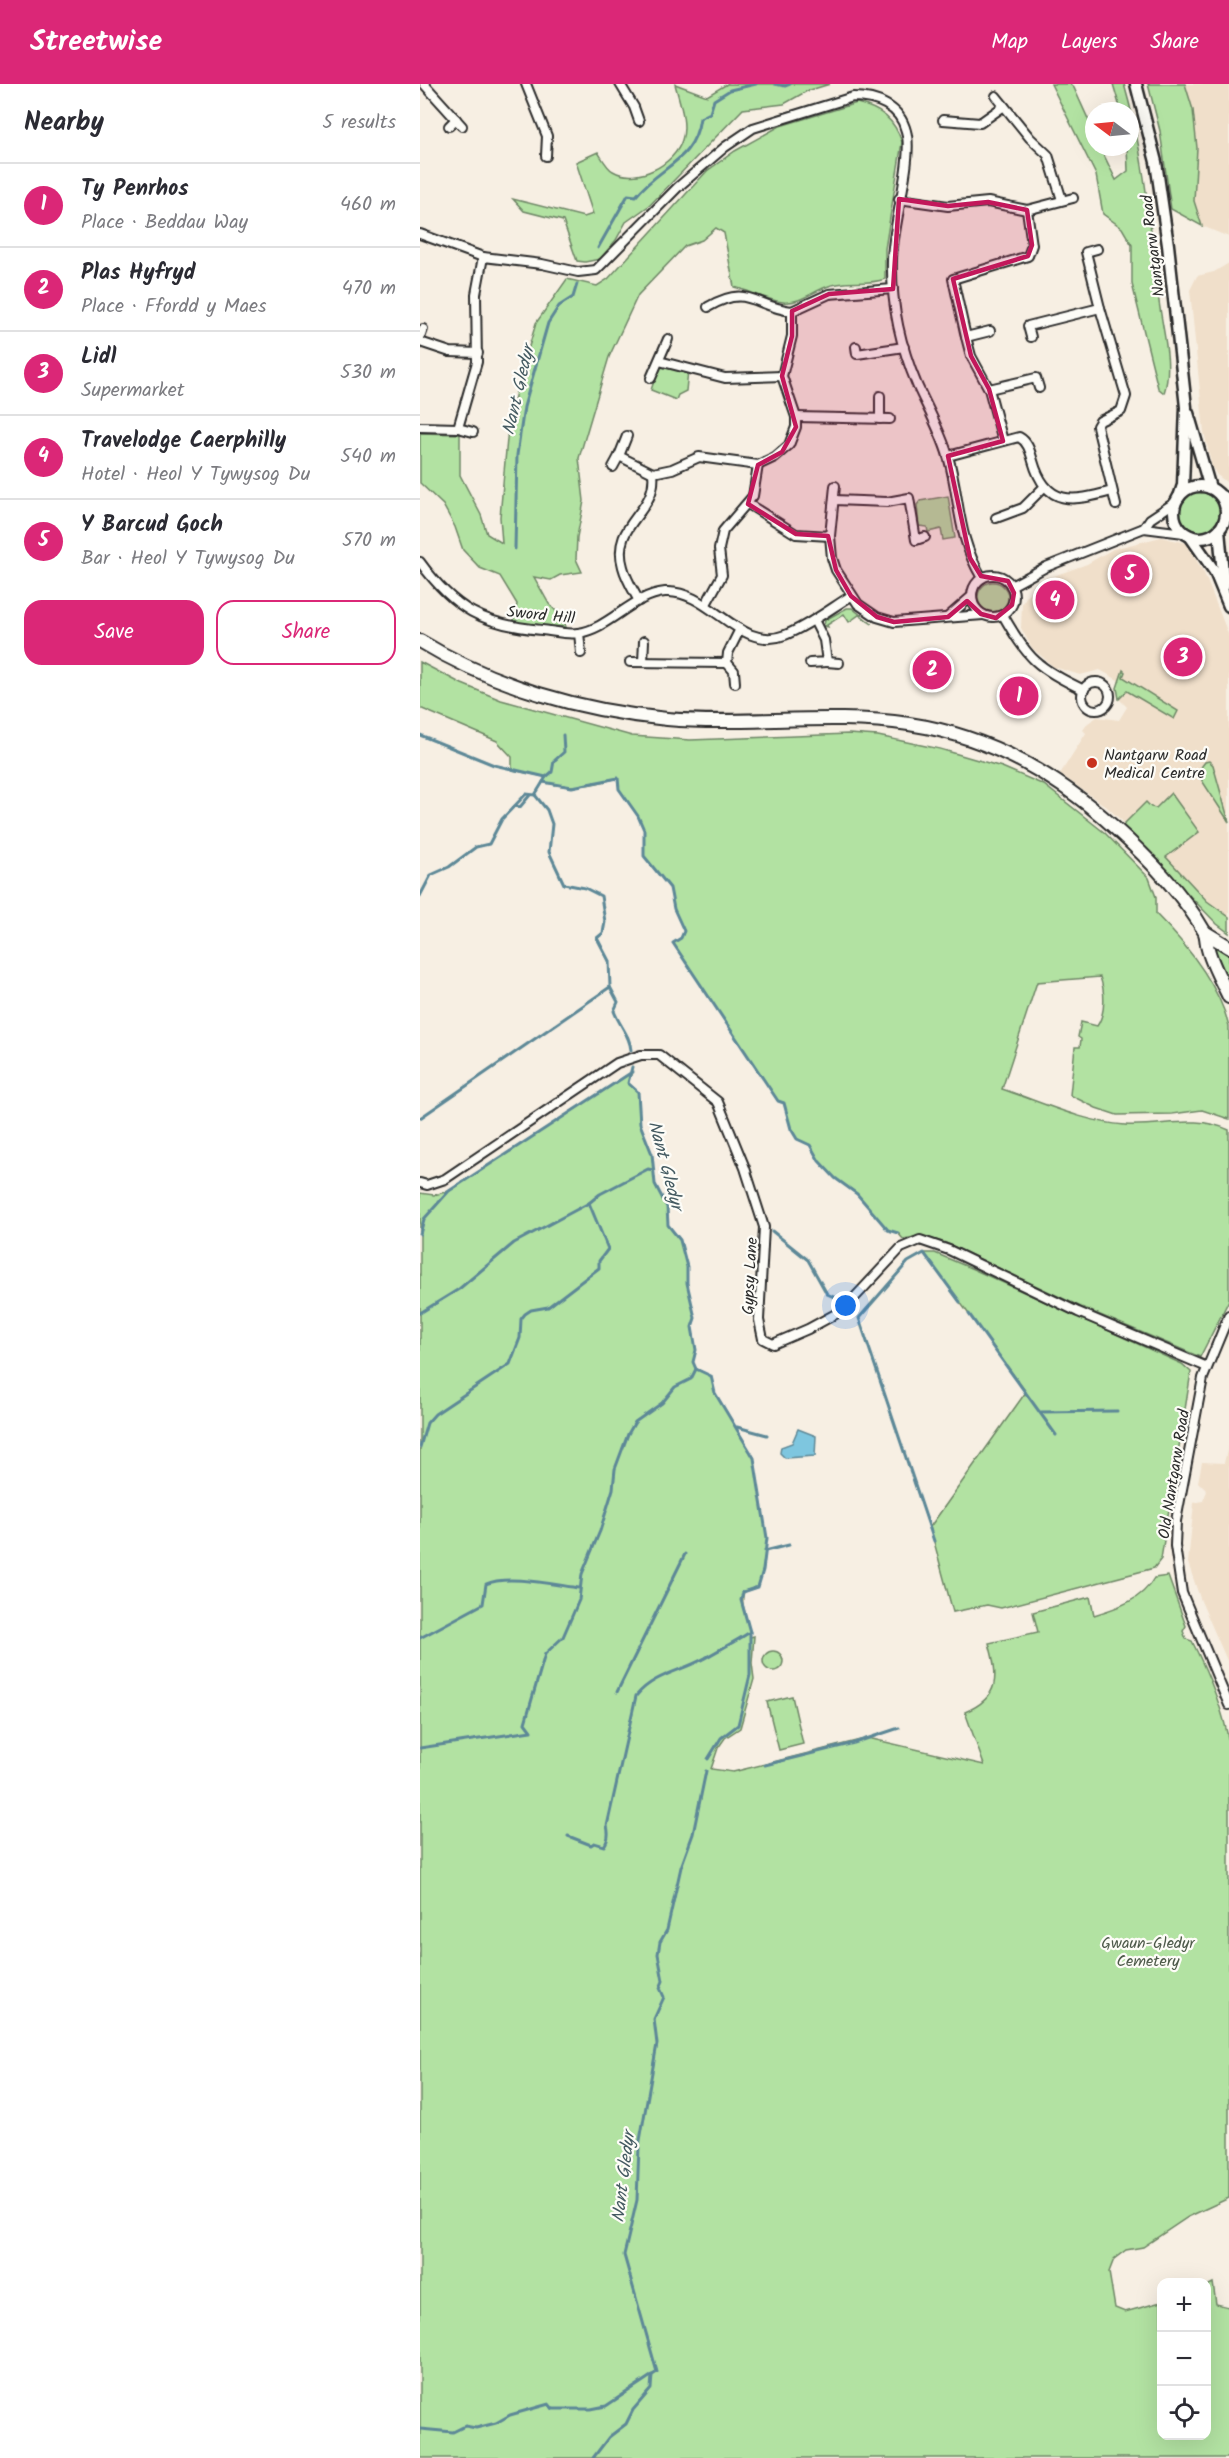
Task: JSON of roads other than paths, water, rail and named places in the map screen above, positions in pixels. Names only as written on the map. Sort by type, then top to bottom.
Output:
[{"type":"main road","name":"Nantgarw Road","points":[[1136,84],[1156,162],[1186,407],[1184,485],[1178,499]]},
{"type":"main road","name":"Nantgarw Road","points":[[1186,407],[1219,494]]},
{"type":"main road","points":[[1187,534],[1209,537],[1219,530],[1227,518],[1224,502],[1219,494],[1194,487],[1178,499],[1174,513],[1176,522],[1187,534],[1199,547],[1224,591],[1229,606]]},
{"type":"main road","points":[[1219,530],[1224,591]]},
{"type":"main road","points":[[420,641],[502,681],[584,708],[668,719],[909,724],[969,738],[1007,753],[1050,776],[1091,806],[1137,847],[1185,902],[1206,933],[1229,947]]},
{"type":"main road","points":[[1206,933],[1208,950],[1229,997]]},
{"type":"street","points":[[424,84],[462,126]]},
{"type":"street","points":[[526,84],[547,136],[546,156]]},
{"type":"street","points":[[620,84],[634,106],[639,121]]},
{"type":"street","points":[[996,96],[1048,155],[1062,200]]},
{"type":"street","points":[[420,234],[483,257],[542,264],[587,273],[601,267],[678,187],[725,147],[753,128],[842,99],[865,97],[886,104],[900,118],[908,139],[892,252],[893,289],[904,347],[948,456],[965,548],[982,578]]},
{"type":"street","points":[[942,120],[980,123],[1004,106]]},
{"type":"street","points":[[448,126],[456,119]]},
{"type":"street","points":[[899,199],[948,206],[988,201],[1027,210],[1073,198]]},
{"type":"street","points":[[1003,441],[989,389],[971,356],[953,279],[1028,256],[1032,244],[1027,210]]},
{"type":"street","points":[[1097,249],[1086,252],[1126,396],[1120,411],[1097,426],[1116,505]]},
{"type":"street","points":[[458,428],[475,374],[478,353],[476,294],[483,257]]},
{"type":"street","points":[[708,307],[726,297],[746,296],[770,306],[792,311],[830,294],[893,289]]},
{"type":"street","points":[[1031,337],[1028,326],[1100,308]]},
{"type":"street","points":[[619,456],[653,473],[672,469],[699,457],[758,465],[775,457],[789,445],[796,427],[796,417],[782,376],[792,336],[792,311]]},
{"type":"street","points":[[423,329],[420,340],[450,352],[478,353]]},
{"type":"street","points":[[966,337],[990,331]]},
{"type":"street","points":[[651,378],[668,339]]},
{"type":"street","points":[[856,347],[857,354],[904,347]]},
{"type":"street","points":[[659,361],[725,378],[782,376]]},
{"type":"street","points":[[989,389],[1036,378],[1039,388]]},
{"type":"street","points":[[880,396],[880,419]]},
{"type":"street","points":[[796,417],[890,419]]},
{"type":"street","points":[[420,427],[458,428],[473,432]]},
{"type":"street","points":[[613,467],[627,436]]},
{"type":"street","points":[[948,456],[1014,437],[1022,438],[1044,487],[1059,496],[1073,500],[1112,491]]},
{"type":"street","points":[[758,465],[755,490],[748,504],[723,531],[719,549],[722,575],[706,604],[740,629],[761,637],[778,637],[814,620],[851,596]]},
{"type":"street","points":[[639,601],[622,566],[621,548],[626,530],[649,498],[653,488],[653,473]]},
{"type":"street","points":[[835,486],[830,536],[834,564],[851,596],[865,610],[886,620],[901,622],[983,615],[996,618],[1003,615],[1012,605],[1014,593],[1002,577],[982,578],[975,585],[972,596],[976,609],[983,615]]},
{"type":"street","points":[[996,518],[1023,508],[1044,487]]},
{"type":"street","points":[[834,500],[887,502],[913,497],[916,540],[925,537]]},
{"type":"street","points":[[1144,528],[1150,519],[1178,499]]},
{"type":"street","points":[[748,504],[796,534],[830,536]]},
{"type":"street","points":[[1011,586],[1046,567],[1144,528],[1187,534]]},
{"type":"street","name":"Sword Hill","points":[[420,562],[447,596],[478,615],[509,626],[579,633],[654,594],[685,594],[706,604]]},
{"type":"street","points":[[948,617],[972,596]]},
{"type":"street","points":[[1003,615],[1031,660],[1084,690]]},
{"type":"street","points":[[814,620],[824,640],[828,662]]},
{"type":"street","points":[[735,683],[734,671],[727,663],[728,652],[740,629]]},
{"type":"street","points":[[579,633],[581,653]]},
{"type":"street","points":[[643,662],[644,641]]},
{"type":"street","points":[[630,662],[687,662],[714,665],[727,663]]},
{"type":"street","points":[[810,663],[839,663]]},
{"type":"street","name":"Gypsy Lane","points":[[420,1183],[428,1185],[445,1179],[617,1063],[641,1055],[659,1055],[718,1102],[745,1168],[764,1227],[759,1320],[763,1339],[773,1344],[843,1310],[901,1248],[920,1240],[949,1250],[1078,1312],[1207,1367]]},
{"type":"street","name":"Old Nantgarw Road","points":[[1229,1315],[1207,1367],[1177,1513],[1175,1559],[1186,1606],[1229,1705]]},
{"type":"water","points":[[798,1429],[816,1436],[815,1456],[785,1458],[780,1453],[781,1447],[792,1443]]},
{"type":"waterway","name":"Nant Gledyr","points":[[598,248],[628,195],[636,196],[684,154],[697,133],[700,118],[710,113],[714,100],[730,90],[756,84]]},
{"type":"waterway","name":"Nant Gledyr","points":[[775,84],[785,86],[790,84]]},
{"type":"waterway","name":"Nant Gledyr","points":[[515,549],[517,455],[524,407],[548,323],[559,306],[573,297],[577,284]]},
{"type":"waterway","points":[[420,735],[494,765],[546,777]]},
{"type":"waterway","name":"Nant Gledyr","points":[[563,735],[564,752],[554,761],[552,772],[546,777],[535,795],[547,810],[552,824],[549,852],[564,884],[585,888],[601,896],[605,922],[603,933],[597,938],[609,961],[610,987],[618,1002],[614,1011],[629,1040],[631,1050]]},
{"type":"waterway","points":[[543,782],[572,787],[618,778],[619,789],[638,816],[644,830],[644,856],[670,888],[674,909],[684,931],[681,938],[673,943],[778,1101],[784,1103],[791,1129],[797,1139],[810,1145],[819,1161],[835,1178],[857,1194],[888,1230],[898,1233]]},
{"type":"waterway","points":[[420,896],[431,875],[449,867],[476,847],[489,844],[502,819],[526,794],[535,795]]},
{"type":"waterway","points":[[515,806],[520,807],[530,795]]},
{"type":"waterway","points":[[420,1118],[610,987]]},
{"type":"waterway","name":"Nant Gledyr","points":[[632,1067],[628,1083],[638,1092],[640,1124],[652,1154],[655,1184],[667,1207],[668,1225],[680,1240],[687,1267],[687,1283],[695,1318],[692,1327],[696,1350],[693,1362],[696,1369],[711,1376],[715,1393],[754,1458],[767,1538],[763,1570],[758,1587],[743,1592],[741,1600],[750,1632],[750,1675],[738,1725],[721,1738],[708,1759]]},
{"type":"waterway","points":[[420,1234],[424,1219],[449,1191],[632,1072]]},
{"type":"waterway","points":[[420,1313],[459,1289],[514,1243],[589,1203],[600,1194],[648,1169],[653,1170]]},
{"type":"waterway","points":[[420,1447],[427,1423],[435,1414],[510,1364],[520,1338],[521,1319],[525,1314],[531,1310],[548,1307],[599,1268],[599,1261],[608,1249],[589,1203]]},
{"type":"waterway","points":[[772,1231],[808,1260],[827,1294],[843,1301]]},
{"type":"waterway","points":[[934,1541],[859,1318],[908,1262],[924,1253],[960,1302]]},
{"type":"waterway","points":[[969,1314],[1056,1435]]},
{"type":"waterway","points":[[420,1748],[531,1731],[525,1723],[545,1654],[563,1637],[579,1600],[582,1574],[600,1531],[613,1489],[615,1469],[628,1434],[635,1422],[662,1403],[675,1387],[691,1379],[696,1369]]},
{"type":"waterway","points":[[1041,1412],[1117,1411]]},
{"type":"waterway","points":[[737,1427],[767,1435]]},
{"type":"waterway","points":[[765,1551],[789,1545]]},
{"type":"waterway","points":[[617,1692],[685,1554]]},
{"type":"waterway","points":[[420,1638],[483,1604],[486,1584],[495,1581],[518,1580],[579,1588]]},
{"type":"waterway","points":[[568,1836],[591,1845],[594,1843],[604,1846],[606,1843],[607,1826],[636,1696],[659,1678],[696,1663],[750,1632]]},
{"type":"waterway","points":[[765,1765],[854,1743],[899,1728]]},
{"type":"waterway","name":"Nant Gledyr","points":[[420,2429],[453,2432],[465,2426],[476,2428],[549,2404],[553,2409],[591,2409],[606,2406],[657,2372],[624,2255],[637,2200],[639,2146],[657,2044],[654,2019],[664,1997],[660,1988],[663,1981],[658,1954],[660,1942],[667,1930],[681,1867],[693,1834],[706,1771]]},
{"type":"waterway","points":[[593,2458],[609,2437],[626,2424],[633,2410],[651,2389],[652,2375]]},
{"type":"place","name":"Y Barcud Goch","points":[[1130,574]]},
{"type":"place","name":"Travelodge Caerphilly","points":[[1055,600]]},
{"type":"place","name":"Lidl","points":[[1183,657]]},
{"type":"place","name":"Plas Hyfryd","points":[[932,670]]},
{"type":"place","name":"Ty Penrhos","points":[[1019,696]]},
{"type":"place","name":"Nantgarw Road Medical Centre","points":[[1092,763]]},
{"type":"park label","name":"Gwaun-Gledyr Cemetery","points":[[1148,1951]]}]
